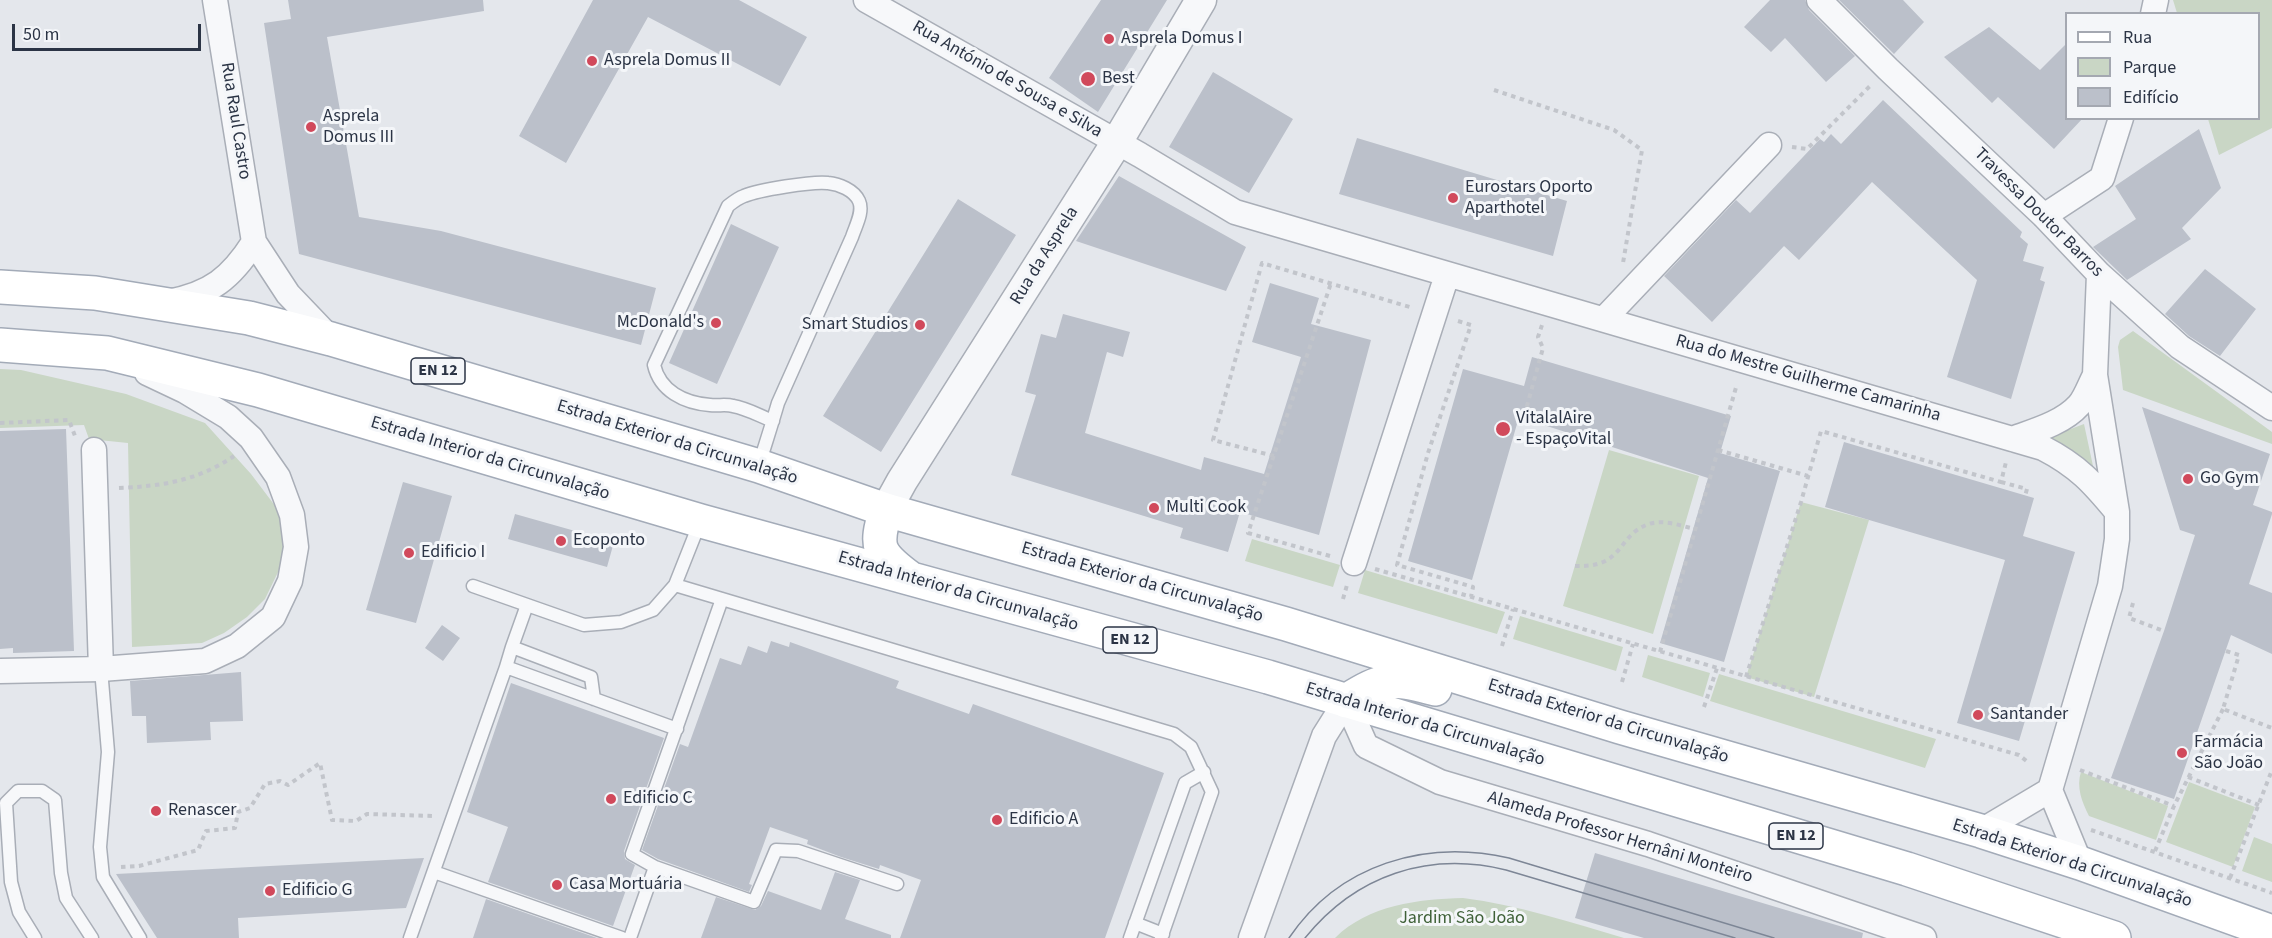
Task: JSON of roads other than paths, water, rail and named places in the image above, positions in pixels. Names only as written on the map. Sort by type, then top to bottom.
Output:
[{"type":"main road","name":"Estrada Exterior da Circunvalação","points":[[0,287],[95,293],[249,318],[331,339],[759,466],[876,506],[1286,624],[1594,718],[1981,831],[2080,863],[2272,932]]},
{"type":"main road","name":"Estrada Interior da Circunvalação","points":[[0,345],[106,353],[258,390],[701,521],[1255,674],[1907,869],[2114,938]]},
{"type":"main road","points":[[834,557],[860,541],[869,531],[876,506]]},
{"type":"main road","points":[[876,506],[880,528],[879,545],[887,560],[913,580]]},
{"type":"main road","points":[[1346,701],[1369,686],[1384,681],[1406,681],[1545,723],[1594,718]]},
{"type":"street","name":"Rua Raul Castro","points":[[215,0],[254,242],[288,294],[331,339]]},
{"type":"street","name":"Rua António de Sousa e Silva","points":[[866,0],[1117,142]]},
{"type":"street","name":"Rua da Asprela","points":[[876,506],[908,470],[1117,142],[1201,0]]},
{"type":"street","name":"Travessa Doutor Barros","points":[[1819,0],[1888,69],[2044,216],[2098,274],[2180,347],[2272,408]]},
{"type":"street","points":[[2044,216],[2102,178],[2120,120]]},
{"type":"street","name":"Rua do Mestre Guilherme Camarinha","points":[[1117,142],[1235,212],[2043,448],[2066,459],[2087,477],[2118,512]]},
{"type":"street","points":[[1604,319],[1768,145]]},
{"type":"street","points":[[158,303],[191,296],[226,278],[239,265],[254,242]]},
{"type":"street","points":[[2080,863],[2050,790],[2110,586],[2117,539],[2118,512],[2095,375],[2098,274]]},
{"type":"street","points":[[1354,563],[1447,275]]},
{"type":"street","points":[[0,671],[101,669],[205,661],[237,646],[273,617],[290,581],[296,546],[292,515],[278,477],[251,438],[228,417],[185,391],[106,353]]},
{"type":"street","points":[[2012,439],[2042,428],[2080,404],[2095,375]]},
{"type":"street","points":[[94,450],[101,669]]},
{"type":"street","points":[[1251,938],[1324,736],[1346,701]]},
{"type":"street","name":"Alameda Professor Hernâni Monteiro","points":[[1346,701],[1366,746],[1440,782],[1648,844],[1924,938]]},
{"type":"street","points":[[1981,831],[2050,790]]},
{"type":"lane","points":[[759,466],[773,421],[778,404],[852,237],[861,209],[859,200],[851,191],[838,185],[825,183],[745,196],[728,206],[654,365],[657,378],[664,388],[688,401],[708,405],[734,406],[773,421]]},
{"type":"lane","points":[[473,586],[584,625],[621,622],[653,610],[675,585],[701,521]]},
{"type":"lane","points":[[675,585],[1174,734],[1191,747],[1212,792],[1162,936],[1135,923]]},
{"type":"lane","points":[[722,599],[632,854],[655,867],[754,902],[776,850],[798,851],[897,884]]},
{"type":"lane","points":[[410,938],[527,605]]},
{"type":"lane","points":[[512,647],[591,677],[594,699]]},
{"type":"lane","points":[[506,667],[677,729]]},
{"type":"lane","points":[[101,669],[108,752],[100,847],[103,878],[140,938]]},
{"type":"lane","points":[[1130,938],[1185,783],[1204,772]]},
{"type":"lane","points":[[34,938],[19,912],[11,882],[6,803],[18,791],[42,791],[55,800],[61,873],[66,898],[92,938]]},
{"type":"lane","points":[[630,938],[655,867]]},
{"type":"lane","points":[[434,872],[622,938]]},
{"type":"tram line","points":[[1289,938],[1309,913],[1333,892],[1358,875],[1386,863],[1416,855],[1446,852],[1477,853],[1509,858],[1774,938]]},
{"type":"tram line","points":[[1305,938],[1325,916],[1347,898],[1370,884],[1395,873],[1449,864],[1477,865],[1506,870],[1735,938]]},
{"type":"place","name":"Asprela Domus I","points":[[1109,39]]},
{"type":"place","name":"Asprela Domus II","points":[[592,61]]},
{"type":"place","name":"Best","points":[[1088,79]]},
{"type":"place","name":"Asprela Domus III","points":[[311,127]]},
{"type":"place","name":"Eurostars Oporto Aparthotel","points":[[1453,198]]},
{"type":"place","name":"McDonald's","points":[[716,323]]},
{"type":"place","name":"Smart Studios","points":[[920,325]]},
{"type":"place","name":"VitalalAire - EspaçoVital","points":[[1503,429]]},
{"type":"place","name":"Go Gym","points":[[2188,479]]},
{"type":"place","name":"Multi Cook","points":[[1154,508]]},
{"type":"place","name":"Ecoponto","points":[[561,541]]},
{"type":"place","name":"Edificio I","points":[[409,553]]},
{"type":"place","name":"Santander","points":[[1978,715]]},
{"type":"place","name":"Farmácia São João","points":[[2182,753]]},
{"type":"place","name":"Edificio C","points":[[611,799]]},
{"type":"place","name":"Renascer","points":[[156,811]]},
{"type":"place","name":"Edificio A","points":[[997,820]]},
{"type":"place","name":"Casa Mortuária","points":[[557,885]]},
{"type":"place","name":"Edificio G","points":[[270,891]]},
{"type":"park label","name":"Jardim São João","points":[[1462,919]]}]
